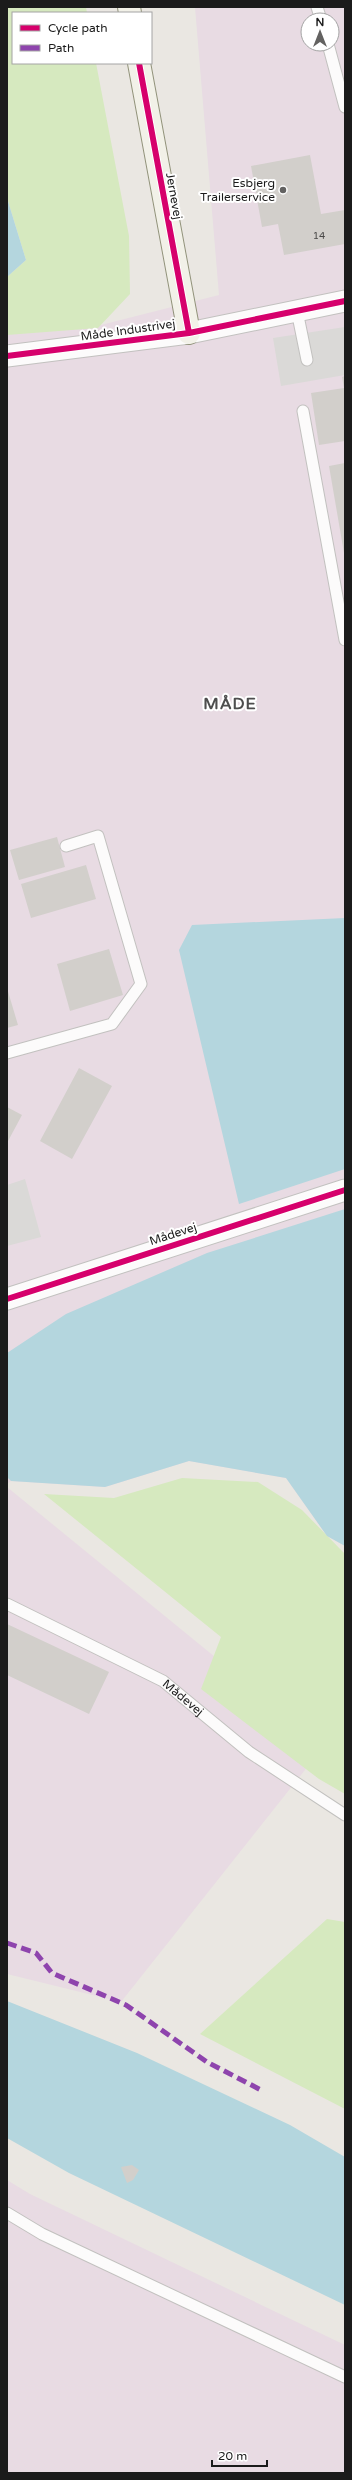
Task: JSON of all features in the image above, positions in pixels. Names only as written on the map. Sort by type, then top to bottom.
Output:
[{"type":"street","name":"Jernevej","points":[[139,64],[189,333]]},
{"type":"street","name":"Måde Industrivej","points":[[7,356],[189,333],[345,301]]},
{"type":"street","name":"Mådevej","points":[[7,1299],[345,1190]]},
{"type":"lane","points":[[330,52],[345,107]]},
{"type":"lane","points":[[297,311],[307,360]]},
{"type":"lane","points":[[303,411],[345,640]]},
{"type":"lane","points":[[7,1053],[112,1024],[141,984],[98,836],[66,846]]},
{"type":"lane","name":"Mådevej","points":[[7,1604],[163,1681],[249,1752],[345,1815]]},
{"type":"lane","points":[[7,2213],[42,2234],[345,2377]]},
{"type":"shaded area","points":[[195,7],[345,7],[345,1546],[327,1536],[286,1478],[189,1461],[105,1487],[11,1481],[7,1484],[7,333],[93,327],[219,295]]},
{"type":"shaded area","points":[[345,327],[345,375],[281,386],[273,338]]},
{"type":"shaded area","points":[[25,1179],[41,1237],[7,1246],[7,1185]]},
{"type":"shaded area","points":[[7,1487],[324,1746],[121,2002],[7,1974]]},
{"type":"shaded area","points":[[7,2180],[30,2194],[345,2345],[345,2473],[7,2473]]},
{"type":"green space","points":[[7,7],[86,7],[87,12],[12,12],[12,64],[96,64],[129,236],[130,294],[98,328],[7,335],[7,277],[26,260],[7,198]]},
{"type":"green space","points":[[182,1478],[258,1482],[302,1510],[345,1554],[345,1794],[319,1779],[201,1689],[221,1637],[44,1494],[114,1498]]},
{"type":"green space","points":[[327,1919],[345,1922],[345,2109],[200,2034]]},
{"type":"water","points":[[7,198],[26,260],[7,277]]},
{"type":"water","points":[[345,918],[345,1169],[239,1204],[179,950],[192,925]]},
{"type":"water","points":[[345,1209],[345,1546],[327,1536],[286,1478],[189,1461],[105,1487],[11,1481],[7,1477],[7,1353],[66,1314],[207,1253]]},
{"type":"water","points":[[7,2001],[137,2053],[290,2125],[345,2157],[345,2305],[69,2173],[7,2138]]},
{"type":"building","points":[[310,155],[321,214],[345,210],[345,244],[284,255],[278,224],[262,227],[251,166]]},
{"type":"building","points":[[345,376],[345,441],[319,445],[311,393],[344,388],[342,377]]},
{"type":"building","points":[[345,463],[345,553],[344,553],[329,466]]},
{"type":"building","points":[[57,837],[65,867],[19,880],[10,850]]},
{"type":"building","points":[[86,865],[96,899],[31,918],[21,884]]},
{"type":"building","points":[[109,949],[123,995],[70,1011],[57,964]]},
{"type":"building","points":[[7,988],[18,1025],[7,1028]]},
{"type":"building","points":[[79,1068],[112,1086],[72,1159],[40,1141]]},
{"type":"building","points":[[7,1107],[22,1115],[7,1143]]},
{"type":"building","points":[[7,1624],[109,1672],[89,1714],[7,1675]]},
{"type":"building","points":[[132,2165],[139,2170],[133,2180],[127,2183],[121,2167]]},
{"type":"marked path","points":[[7,1943],[36,1953],[52,1973],[126,2005],[207,2062],[261,2090]]},
{"type":"cycle path","points":[[139,64],[189,333]]},
{"type":"cycle path","points":[[7,356],[189,333],[345,301]]},
{"type":"cycle path","points":[[7,1299],[345,1190]]},
{"type":"place","name":"Esbjerg Trailerservice","points":[[283,190]]},
{"type":"district","name":"MÅDE","points":[[230,704]]}]
